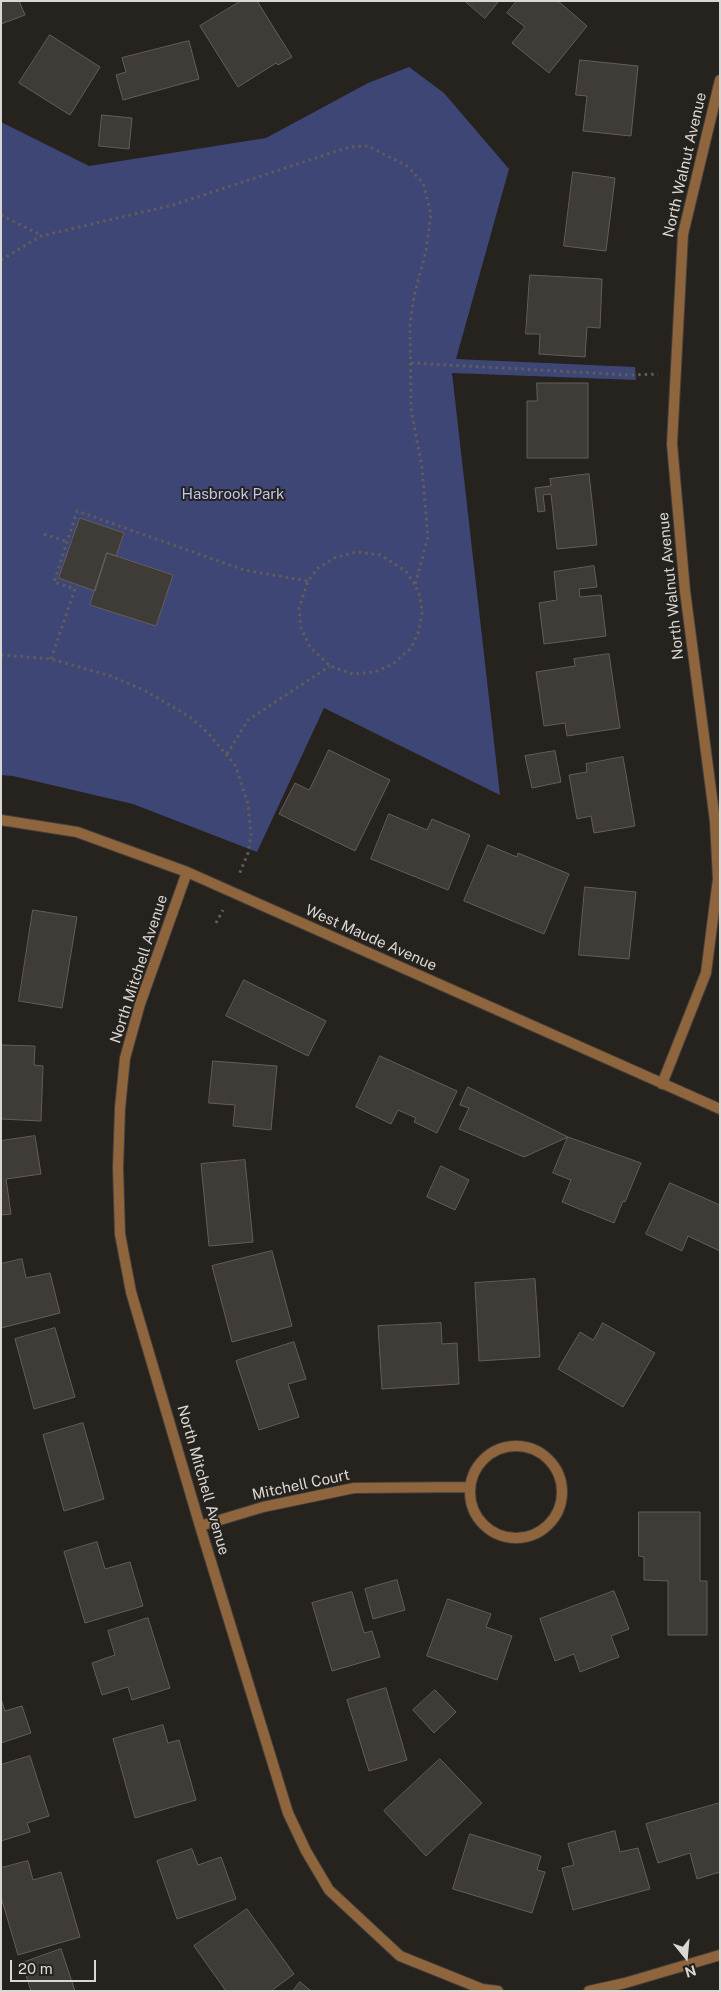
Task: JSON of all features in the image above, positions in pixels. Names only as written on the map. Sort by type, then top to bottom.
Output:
[{"type":"street","name":"North Walnut Avenue","points":[[662,1084],[706,973],[718,879],[715,821],[685,591],[672,444],[683,234],[720,80]]},
{"type":"street","name":"West Maude Avenue","points":[[1,820],[77,832],[187,872],[720,1109]]},
{"type":"street","name":"North Mitchell Avenue","points":[[187,872],[140,1004],[125,1058],[120,1108],[118,1168],[120,1234],[132,1292],[200,1526],[288,1813],[306,1851],[329,1890],[400,1956],[482,1989],[498,1991]]},
{"type":"street","points":[[512,1446],[528,1447],[549,1459],[558,1472],[562,1503],[555,1518],[543,1529],[529,1536],[513,1538],[490,1530],[478,1518],[472,1504],[470,1487],[474,1474],[483,1460],[496,1450],[512,1446]]},
{"type":"street","name":"Mitchell Court","points":[[200,1526],[264,1507],[354,1488],[470,1487]]},
{"type":"street","points":[[589,1991],[625,1983],[720,1954]]},
{"type":"path","points":[[1,260],[41,236],[173,205],[349,147],[368,146],[407,166],[423,183],[431,214],[426,252],[414,296],[410,325],[411,409],[422,468],[428,537],[416,585]]},
{"type":"path","points":[[1,215],[41,236]]},
{"type":"path","points":[[411,363],[630,374],[676,374]]},
{"type":"path","points":[[51,659],[75,590],[54,582],[77,511],[244,570],[308,581]]},
{"type":"path","points":[[44,534],[68,542]]},
{"type":"path","points":[[357,552],[380,555],[398,564],[406,571],[416,585],[420,596],[422,613],[419,631],[411,648],[393,664],[375,672],[353,674],[330,666],[310,647],[301,628],[299,608],[308,581],[318,568],[336,557],[357,552]]},
{"type":"path","points":[[1,655],[51,659],[111,676],[146,691],[190,717],[208,733],[235,765],[242,781],[250,818],[248,853],[231,892]]},
{"type":"path","points":[[227,754],[248,720],[330,666]]},
{"type":"green space","name":"Hasbrook Park","points":[[409,67],[444,93],[509,169],[456,359],[635,367],[636,380],[452,373],[500,795],[324,708],[257,852],[133,804],[13,776],[1,775],[1,122],[89,166],[266,138],[368,83]]},
{"type":"building","points":[[1,1],[19,1],[25,15],[1,24]]},
{"type":"building","points":[[241,1],[257,1],[292,57],[278,65],[276,63],[238,87],[200,26]]},
{"type":"building","points":[[465,1],[499,1],[485,18]]},
{"type":"building","points":[[517,1],[558,1],[587,26],[549,73],[512,43],[525,27],[507,13]]},
{"type":"building","points":[[50,35],[100,67],[70,115],[19,83]]},
{"type":"building","points":[[189,41],[199,79],[123,100],[116,75],[126,72],[122,58]]},
{"type":"building","points":[[580,60],[638,66],[631,136],[583,131],[587,96],[576,95]]},
{"type":"building","points":[[102,115],[132,118],[129,149],[99,146]]},
{"type":"building","points":[[573,172],[615,178],[606,251],[564,246]]},
{"type":"building","points":[[530,275],[602,279],[600,328],[587,327],[585,357],[539,354],[540,334],[526,334]]},
{"type":"building","points":[[537,383],[588,383],[588,458],[527,458],[527,401],[537,401]]},
{"type":"building","points":[[589,474],[597,545],[557,549],[551,494],[543,495],[545,511],[538,512],[535,488],[551,486],[550,479]]},
{"type":"building","points":[[80,518],[124,533],[116,556],[107,553],[95,591],[59,578]]},
{"type":"building","points":[[107,553],[173,575],[156,626],[90,605]]},
{"type":"building","points":[[594,566],[597,587],[579,589],[580,597],[601,595],[606,636],[544,644],[539,603],[557,600],[554,572]]},
{"type":"building","points":[[609,654],[620,728],[567,736],[565,723],[544,726],[536,672],[575,666],[574,659]]},
{"type":"building","points":[[329,750],[390,780],[355,851],[279,814],[295,783],[309,790]]},
{"type":"building","points":[[555,751],[561,782],[532,788],[525,756]]},
{"type":"building","points":[[623,757],[635,826],[594,833],[591,816],[577,819],[569,775],[587,772],[586,764]]},
{"type":"building","points":[[389,814],[427,830],[432,819],[470,835],[448,890],[371,859]]},
{"type":"building","points":[[488,845],[517,857],[518,853],[569,874],[544,934],[464,901]]},
{"type":"building","points":[[585,887],[636,892],[629,959],[579,955]]},
{"type":"building","points":[[33,910],[77,917],[62,1008],[19,1001]]},
{"type":"building","points":[[244,980],[326,1021],[308,1056],[226,1016]]},
{"type":"building","points":[[1,1045],[35,1046],[34,1065],[43,1066],[41,1121],[1,1119]]},
{"type":"building","points":[[380,1056],[457,1091],[437,1133],[414,1122],[416,1118],[398,1110],[391,1124],[356,1107]]},
{"type":"building","points":[[213,1061],[277,1066],[271,1130],[233,1126],[235,1105],[209,1103]]},
{"type":"building","points":[[468,1087],[568,1137],[524,1157],[459,1129],[469,1108],[460,1105]]},
{"type":"building","points":[[35,1136],[41,1174],[6,1179],[11,1214],[1,1215],[1,1141]]},
{"type":"building","points":[[568,1137],[641,1163],[614,1223],[562,1202],[571,1180],[553,1173]]},
{"type":"building","points":[[245,1160],[253,1242],[209,1246],[201,1164]]},
{"type":"building","points":[[441,1166],[469,1180],[455,1210],[427,1197]]},
{"type":"building","points":[[670,1183],[720,1205],[720,1251],[688,1236],[682,1251],[646,1234]]},
{"type":"building","points":[[272,1251],[292,1326],[232,1342],[212,1266]]},
{"type":"building","points":[[22,1259],[26,1278],[50,1273],[60,1313],[1,1328],[1,1264]]},
{"type":"building","points":[[535,1279],[540,1357],[479,1361],[475,1283]]},
{"type":"building","points":[[441,1323],[442,1344],[457,1343],[459,1384],[382,1389],[378,1326]]},
{"type":"building","points":[[603,1323],[655,1353],[623,1407],[558,1369],[580,1332],[593,1340]]},
{"type":"building","points":[[55,1328],[75,1397],[34,1409],[15,1339]]},
{"type":"building","points":[[294,1342],[306,1379],[288,1384],[299,1417],[259,1430],[236,1361]]},
{"type":"building","points":[[83,1423],[104,1499],[64,1511],[43,1435]]},
{"type":"building","points":[[639,1512],[700,1512],[700,1581],[707,1581],[707,1635],[668,1635],[668,1581],[644,1580],[644,1557],[639,1556]]},
{"type":"building","points":[[97,1542],[105,1569],[130,1562],[143,1606],[85,1623],[64,1552]]},
{"type":"building","points":[[397,1580],[405,1610],[373,1619],[365,1589]]},
{"type":"building","points":[[614,1591],[629,1629],[611,1636],[619,1657],[580,1672],[574,1654],[555,1661],[540,1619]]},
{"type":"building","points":[[352,1592],[364,1633],[372,1631],[380,1657],[332,1671],[312,1603]]},
{"type":"building","points":[[448,1599],[491,1614],[486,1627],[512,1636],[497,1680],[427,1656]]},
{"type":"building","points":[[148,1618],[170,1688],[132,1700],[128,1687],[102,1695],[92,1663],[115,1655],[108,1631]]},
{"type":"building","points":[[386,1688],[407,1760],[369,1771],[347,1700]]},
{"type":"building","points":[[435,1690],[456,1712],[434,1733],[413,1710]]},
{"type":"building","points":[[1,1699],[5,1711],[22,1706],[31,1733],[1,1743]]},
{"type":"building","points":[[163,1725],[168,1743],[179,1740],[196,1800],[135,1818],[113,1739]]},
{"type":"building","points":[[30,1756],[49,1816],[27,1823],[30,1832],[1,1841],[1,1765]]},
{"type":"building","points":[[440,1759],[482,1803],[426,1856],[384,1811]]},
{"type":"building","points":[[720,1803],[720,1872],[697,1879],[690,1853],[658,1863],[646,1824]]},
{"type":"building","points":[[615,1831],[620,1852],[638,1848],[650,1889],[573,1910],[562,1868],[574,1865],[568,1844]]},
{"type":"building","points":[[470,1834],[541,1856],[537,1870],[545,1872],[532,1913],[453,1889]]},
{"type":"building","points":[[192,1849],[198,1865],[221,1857],[236,1899],[177,1919],[157,1861]]},
{"type":"building","points":[[28,1861],[33,1880],[61,1872],[80,1937],[18,1955],[1,1897],[1,1868]]},
{"type":"building","points":[[247,1909],[294,1974],[271,1991],[226,1991],[194,1946]]},
{"type":"building","points":[[61,1949],[75,1991],[31,1991],[22,1963]]},
{"type":"building","points":[[300,1982],[311,1991],[293,1991]]}]
